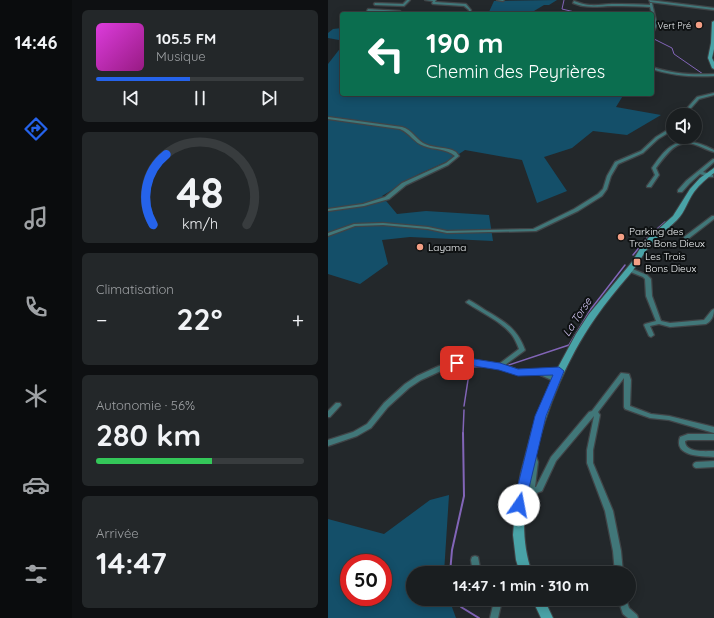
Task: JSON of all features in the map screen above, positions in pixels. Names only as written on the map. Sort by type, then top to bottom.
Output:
[{"type":"main road","points":[[714,22],[714,41],[710,58],[714,68]]},
{"type":"main road","points":[[524,566],[520,553],[517,528],[519,505],[531,451],[545,403],[558,374],[578,337],[647,244],[676,217],[689,193],[712,174]]},
{"type":"main road","points":[[617,283],[630,270],[647,244]]},
{"type":"main road","points":[[541,606],[547,618]]},
{"type":"street","points":[[379,0],[368,10],[400,12]]},
{"type":"street","points":[[375,4],[404,5],[409,0]]},
{"type":"street","points":[[426,0],[435,0],[433,3],[446,3],[451,1],[462,4],[468,7],[470,12]]},
{"type":"street","points":[[498,0],[503,0]]},
{"type":"street","points":[[574,2],[579,5],[591,7],[651,2],[714,9]]},
{"type":"street","points":[[651,2],[653,12]]},
{"type":"street","points":[[654,16],[656,25],[654,28]]},
{"type":"street","points":[[654,69],[662,72],[672,72],[681,76],[714,75]]},
{"type":"street","points":[[689,108],[698,98],[714,94]]},
{"type":"street","points":[[328,118],[409,130],[421,144],[452,151],[457,156],[448,164],[404,184],[387,198],[364,205],[328,210]]},
{"type":"street","points":[[328,235],[354,225],[383,224],[428,228],[447,232],[534,230],[576,210],[600,195],[605,189],[609,176],[616,163],[642,152],[657,138],[666,132]]},
{"type":"street","points":[[649,186],[657,175],[654,168],[670,148],[677,144]]},
{"type":"street","points":[[700,144],[714,151]]},
{"type":"street","points":[[680,191],[699,172],[714,160]]},
{"type":"street","points":[[699,172],[712,174]]},
{"type":"street","points":[[686,238],[714,217]]},
{"type":"street","points":[[630,270],[648,278],[649,296],[659,322]]},
{"type":"street","points":[[469,302],[505,323],[520,343],[522,350],[500,366]]},
{"type":"street","points":[[651,335],[647,325],[659,322],[670,326],[706,322],[714,311]]},
{"type":"street","points":[[328,443],[355,434],[369,426],[386,405],[407,386],[441,368],[457,363],[474,362],[500,366],[518,372],[558,374]]},
{"type":"street","points":[[531,451],[535,462],[531,488],[534,491],[539,489],[553,459],[584,421],[594,413],[623,375],[627,376],[628,380],[627,407],[650,416],[669,418],[714,430]]},
{"type":"street","points":[[328,415],[338,405]]},
{"type":"street","points":[[594,413],[596,415],[590,450],[590,463],[609,511],[618,566]]},
{"type":"street","points":[[702,427],[714,427]]},
{"type":"street","points":[[714,437],[688,437],[682,439],[681,442],[682,446],[691,452],[714,454]]},
{"type":"street","points":[[696,465],[714,464]]},
{"type":"street","points":[[475,560],[476,566]]},
{"type":"street","points":[[494,618],[496,606]]},
{"type":"street","points":[[624,606],[626,611],[634,618]]},
{"type":"shaded area","points":[[557,0],[532,12],[489,12],[494,1]]},
{"type":"shaded area","points":[[340,28],[340,42],[339,40],[328,38],[328,33],[333,29]]},
{"type":"shaded area","points":[[340,49],[340,96],[623,96],[616,107],[661,115],[627,135],[593,131],[572,148],[544,157],[567,191],[537,203],[522,160],[465,150],[450,160],[419,174],[382,196],[397,214],[426,211],[489,215],[493,241],[410,237],[382,240],[388,264],[360,284],[328,274],[328,64]]},
{"type":"shaded area","points":[[449,495],[444,566],[406,566],[406,606],[452,606],[456,618],[328,618],[328,519],[384,534],[430,500]]},
{"type":"waterway","name":"La Torse","points":[[564,0],[562,9],[575,12]]},
{"type":"waterway","name":"La Torse","points":[[654,39],[672,48],[674,54],[703,74]]},
{"type":"waterway","name":"La Torse","points":[[650,235],[665,222]]},
{"type":"waterway","name":"La Torse","points":[[633,255],[647,238]]},
{"type":"waterway","name":"La Torse","points":[[506,366],[569,345],[591,309],[625,265]]},
{"type":"waterway","points":[[464,406],[470,367],[488,366],[500,368]]},
{"type":"waterway","points":[[463,434],[464,410]]},
{"type":"waterway","points":[[451,566],[452,550],[464,496],[463,434]]},
{"type":"waterway","points":[[461,606],[479,618]]},
{"type":"place","name":"Vert Pré","points":[[699,25]]},
{"type":"place","name":"Parking des Trois Bons Dieux","points":[[621,237]]},
{"type":"place","name":"Layama","points":[[420,247]]},
{"type":"place","name":"Les Trois Bons Dieux","points":[[637,262]]},
{"type":"route","points":[[457,363],[474,362],[500,366],[518,372],[559,371],[547,397],[541,416],[531,451],[519,505]]}]
